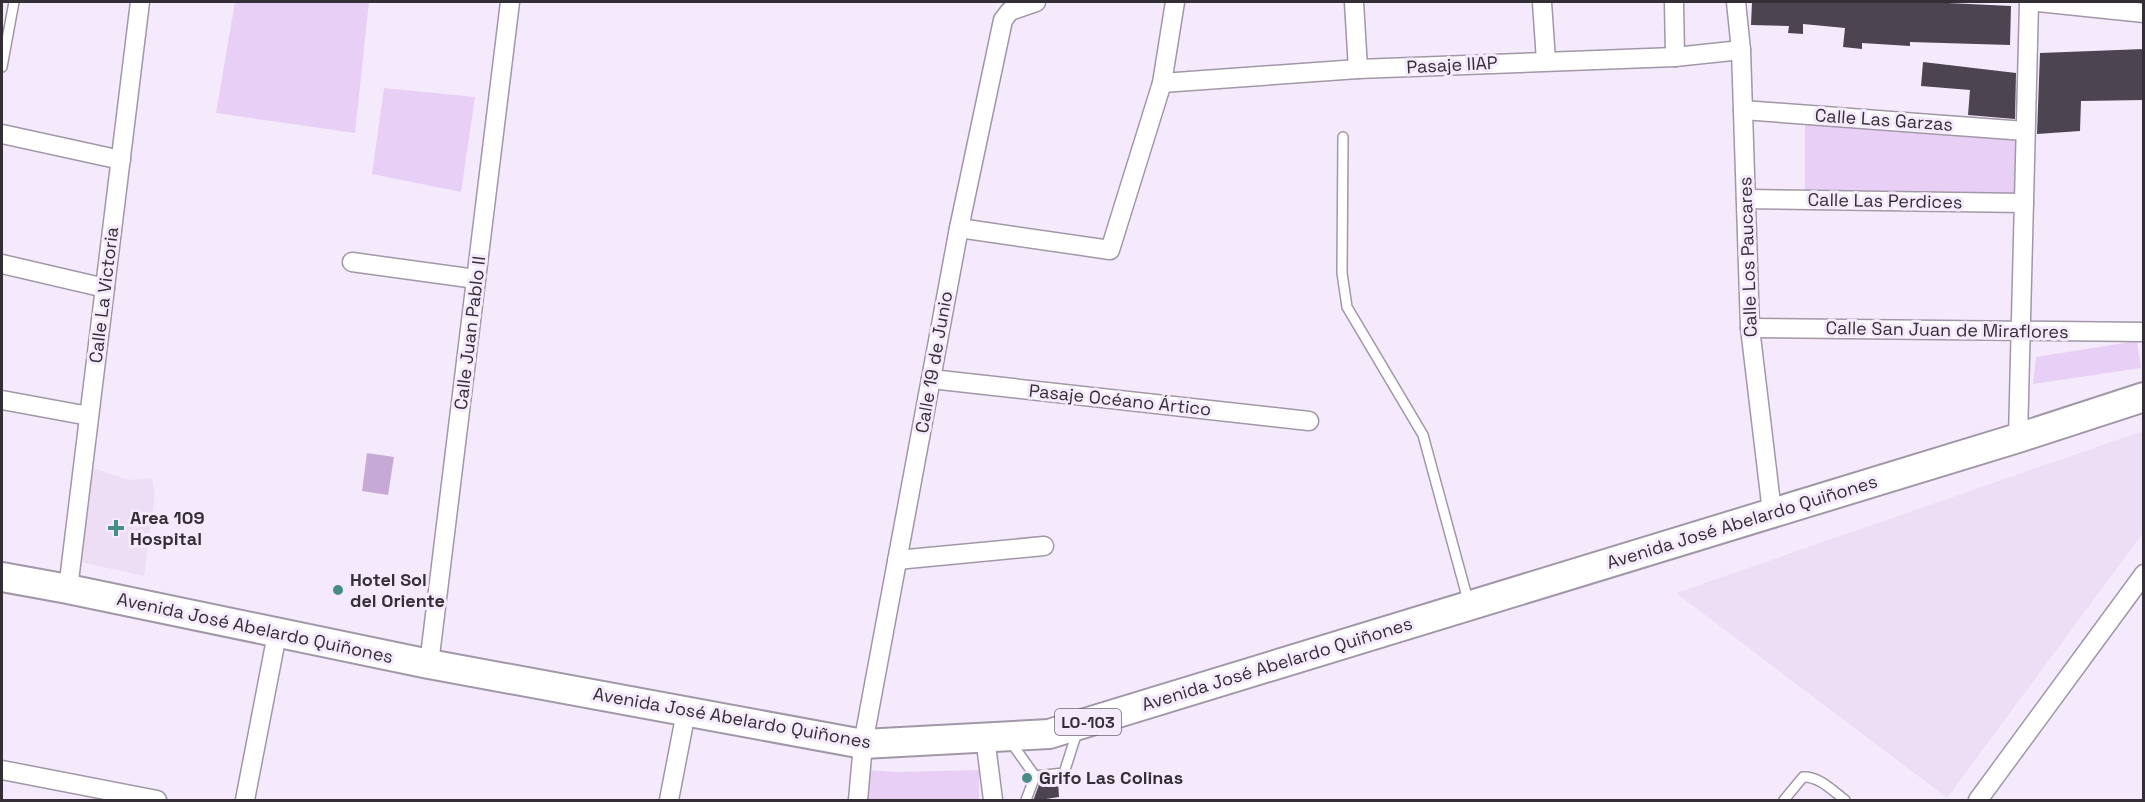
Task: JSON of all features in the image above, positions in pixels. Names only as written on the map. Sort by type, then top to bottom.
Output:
[{"type":"main road","name":"Avenida José Abelardo Quiñones","points":[[2,577],[429,664],[863,744],[1049,734],[2018,438],[2144,397]]},
{"type":"street","name":"Calle La Victoria","points":[[68,589],[140,2]]},
{"type":"street","name":"Calle Juan Pablo II","points":[[429,664],[510,2]]},
{"type":"street","name":"Calle 19 de Junio","points":[[858,801],[863,744],[897,560],[959,228],[1003,20],[1010,11],[1035,2]]},
{"type":"street","points":[[959,228],[1110,250],[1162,83],[1175,2]]},
{"type":"street","points":[[1354,2],[1358,69]]},
{"type":"street","points":[[1542,2],[1546,61]]},
{"type":"street","points":[[1674,2],[1675,57]]},
{"type":"street","name":"Calle Los Paucares","points":[[1736,2],[1741,50],[1750,328],[1772,512]]},
{"type":"street","points":[[2018,438],[2029,2]]},
{"type":"street","points":[[2038,2],[2144,13]]},
{"type":"street","name":"Pasaje IIAP","points":[[1162,83],[1358,69],[1675,57],[1741,50]]},
{"type":"street","name":"Calle Las Garzas","points":[[1743,110],[2025,131]]},
{"type":"street","points":[[2,134],[121,160]]},
{"type":"street","name":"Calle Las Perdices","points":[[1746,199],[2024,202]]},
{"type":"street","points":[[352,262],[476,279]]},
{"type":"street","points":[[2,264],[105,288]]},
{"type":"street","name":"Calle San Juan de Miraflores","points":[[1750,328],[2144,332]]},
{"type":"street","name":"Pasaje Océano Ártico","points":[[931,379],[1309,421]]},
{"type":"street","points":[[2,399],[89,416]]},
{"type":"street","points":[[897,560],[1044,546]]},
{"type":"street","points":[[1978,801],[2144,574]]},
{"type":"street","points":[[245,801],[277,634]]},
{"type":"street","points":[[669,801],[686,712]]},
{"type":"street","points":[[993,801],[996,737]]},
{"type":"street","points":[[2,770],[157,801]]},
{"type":"lane","points":[[2,67],[14,2]]},
{"type":"lane","points":[[1343,137],[1342,273],[1347,307],[1423,435],[1470,606]]},
{"type":"lane","points":[[1035,776],[1064,773],[1080,724]]},
{"type":"lane","points":[[996,737],[1035,776]]},
{"type":"lane","points":[[1026,801],[1035,776]]},
{"type":"lane","points":[[1784,801],[1803,777],[1809,777],[1821,782],[1845,801]]},
{"type":"shaded area","points":[[235,2],[369,2],[355,133],[216,113]]},
{"type":"shaded area","points":[[384,88],[475,97],[461,192],[372,174]]},
{"type":"shaded area","points":[[1805,119],[2019,134],[2017,203],[1805,193]]},
{"type":"shaded area","points":[[2137,341],[2141,368],[2033,384],[2036,357]]},
{"type":"shaded area","points":[[2143,431],[2143,533],[1947,798],[1676,593]]},
{"type":"shaded area","points":[[367,453],[394,457],[388,495],[362,491]]},
{"type":"shaded area","name":"Area 109 Hospital","points":[[91,467],[129,480],[152,478],[155,495],[144,576],[76,561]]},
{"type":"shaded area","points":[[854,769],[897,772],[979,770],[979,800],[853,800]]},
{"type":"building","points":[[1752,2],[1927,2],[2011,6],[2010,45],[1910,42],[1910,46],[1862,43],[1862,49],[1843,47],[1845,28],[1803,24],[1803,34],[1788,33],[1789,26],[1751,25]]},
{"type":"building","points":[[2144,49],[2144,100],[2081,101],[2080,131],[2037,134],[2040,53]]},
{"type":"building","points":[[1923,62],[2016,73],[2015,119],[1968,115],[1970,90],[1921,86]]},
{"type":"building","points":[[1058,780],[1059,797],[1033,801],[1040,782]]},
{"type":"place","name":"Area 109 Hospital","points":[[116,528]]},
{"type":"place","name":"Hotel Sol del Oriente","points":[[338,590]]},
{"type":"place","name":"Grifo Las Colinas","points":[[1027,778]]}]
